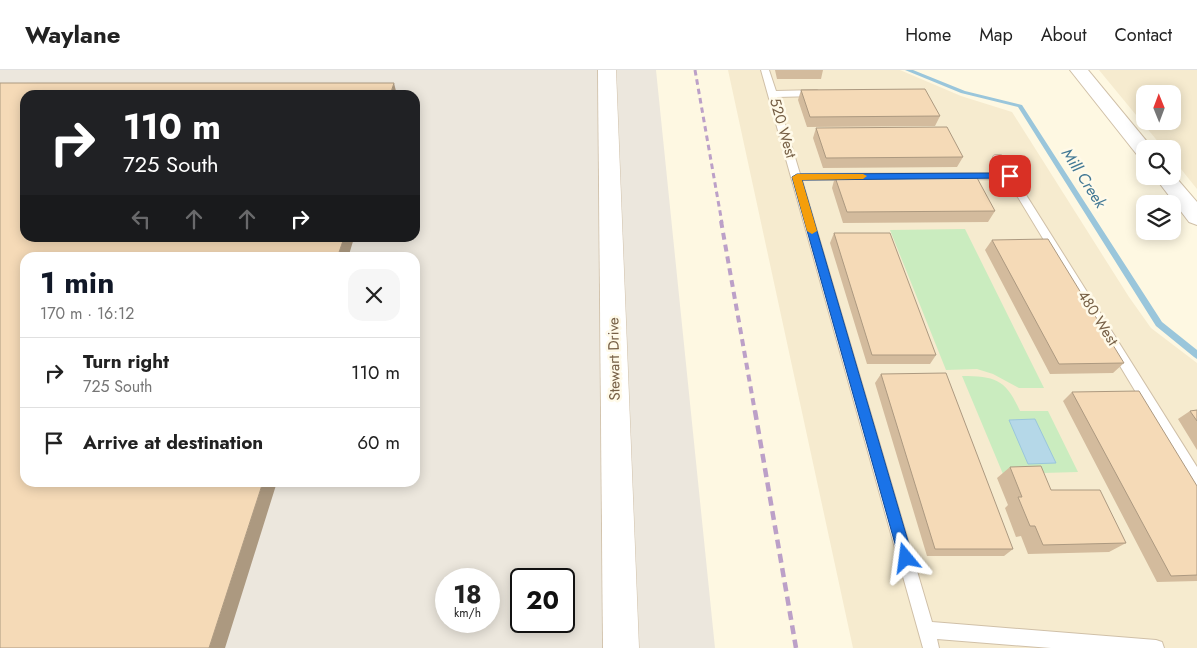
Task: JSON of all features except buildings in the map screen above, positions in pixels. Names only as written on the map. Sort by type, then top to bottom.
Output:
[{"type":"street","name":"Stewart Drive","points":[[607,70],[622,648]]},
{"type":"street","points":[[1079,70],[1136,141]]},
{"type":"street","points":[[1171,185],[1197,217]]},
{"type":"lane","name":"520 West","points":[[765,70],[931,648]]},
{"type":"lane","points":[[773,94],[831,93]]},
{"type":"lane","name":"480 West","points":[[998,157],[1197,480]]},
{"type":"lane","points":[[797,177],[1010,176]]},
{"type":"lane","points":[[926,630],[1156,648]]},
{"type":"shaded area","points":[[0,70],[656,70],[715,648],[0,648]]},
{"type":"shaded area","points":[[728,70],[900,70],[961,96],[1012,112],[1129,297],[1151,328],[1197,363],[1197,648],[853,648]]},
{"type":"shaded area","points":[[1099,70],[1197,70],[1197,189],[1181,169],[1181,140],[1157,140],[1148,130],[1181,130],[1181,85],[1136,85],[1136,115]]},
{"type":"green space","points":[[965,229],[1044,388],[1019,388],[993,374],[977,369],[946,370],[890,230]]},
{"type":"green space","points":[[962,376],[983,377],[998,382],[1010,392],[1020,411],[1048,411],[1078,472],[1003,474]]},
{"type":"water","points":[[1035,419],[1056,463],[1028,464],[1009,420]]},
{"type":"waterway","name":"Mill Creek","points":[[908,70],[963,92],[1020,106],[1159,324],[1197,355]]},
{"type":"railway","points":[[695,70],[722,223]]},
{"type":"railway","points":[[721,221],[755,412]]},
{"type":"railway","points":[[755,411],[796,648]]},
{"type":"slow traffic","points":[[812,231],[797,177],[863,176]]},
{"type":"route","points":[[906,558],[797,177],[1010,176]]}]
